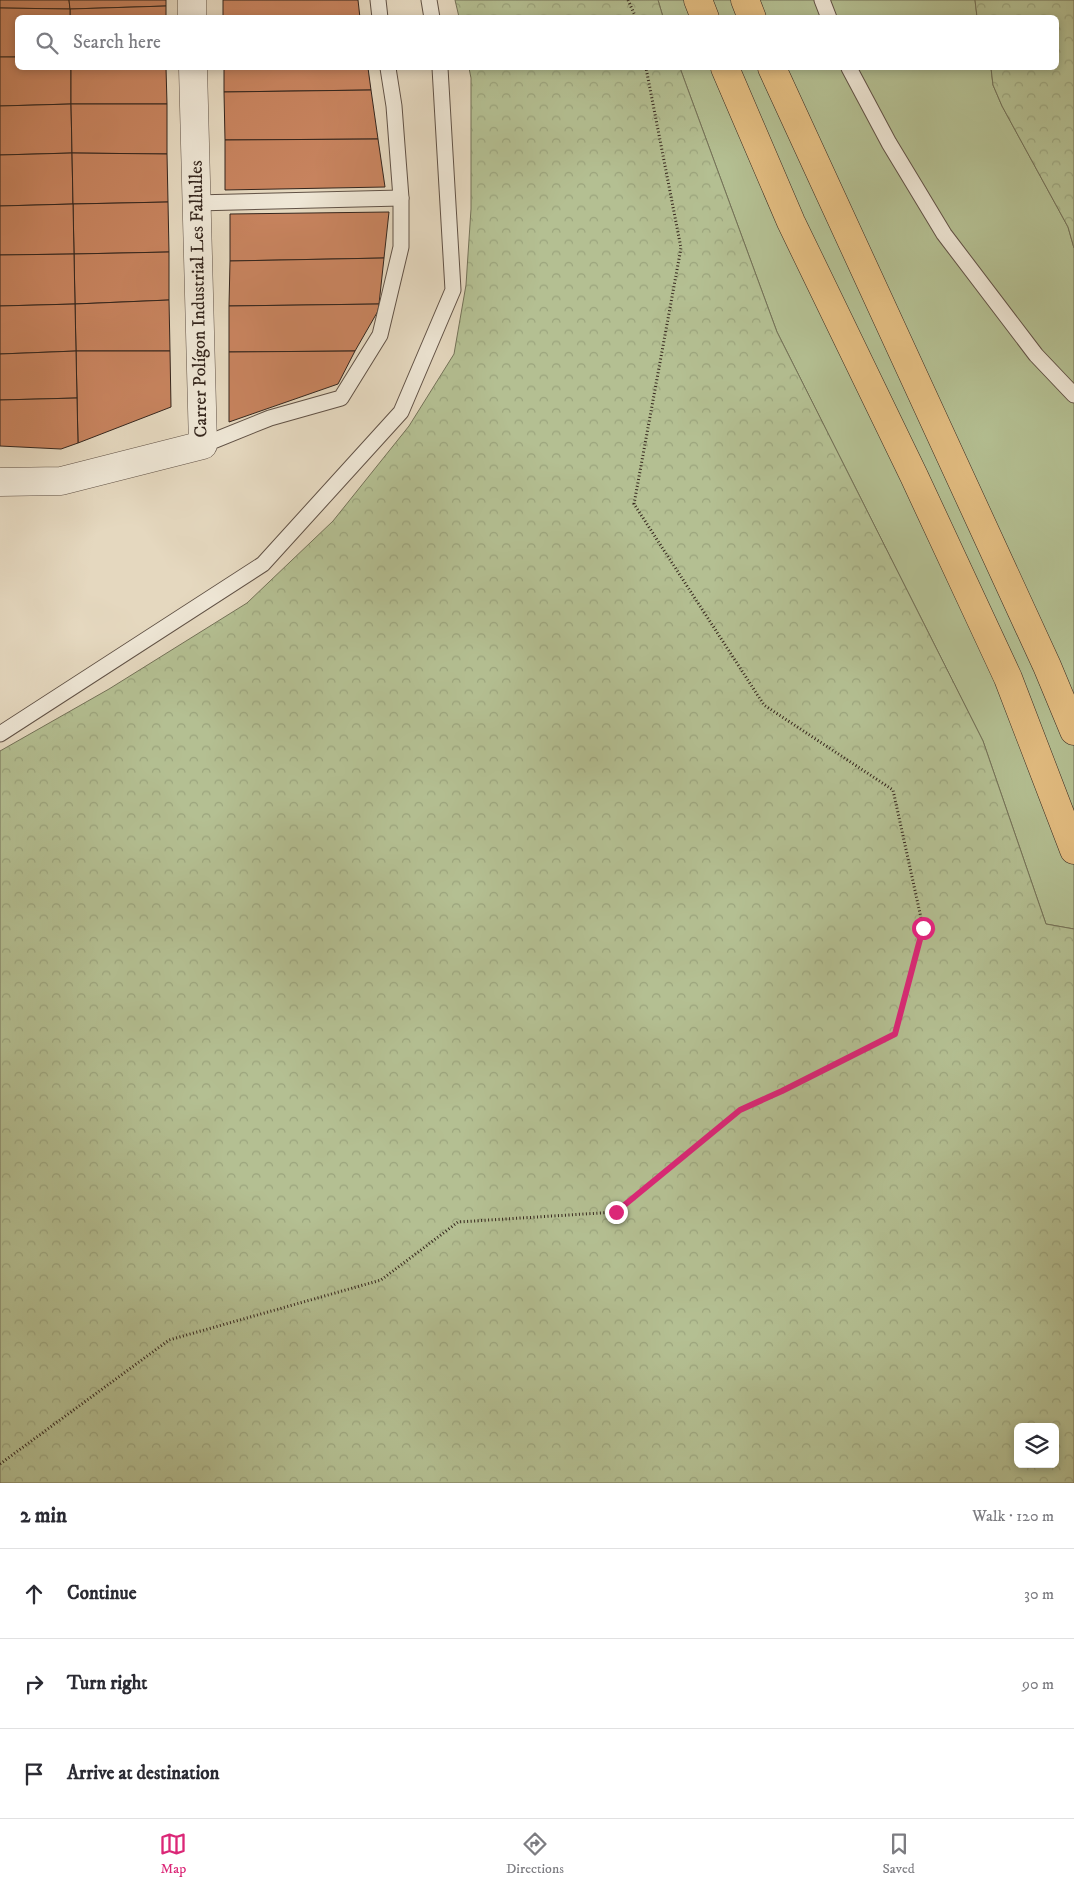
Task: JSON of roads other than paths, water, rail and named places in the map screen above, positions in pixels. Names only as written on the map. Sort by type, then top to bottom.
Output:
[{"type":"highway","points":[[698,0],[704,15]]},
{"type":"highway","points":[[745,0],[751,15]]},
{"type":"highway","points":[[726,70],[791,222],[914,476],[1008,678],[1074,850]]},
{"type":"highway","points":[[773,70],[1047,666],[1074,731]]},
{"type":"street","points":[[192,0],[192,15]]},
{"type":"street","name":"Carrer Polígon Industrial Les Fallulles","points":[[0,482],[61,481],[203,445],[193,70]]},
{"type":"lane","points":[[378,0],[380,15]]},
{"type":"lane","points":[[429,0],[432,15]]},
{"type":"lane","points":[[822,0],[828,15]]},
{"type":"lane","points":[[203,445],[270,418],[341,398],[380,335],[401,247],[401,198],[394,106],[388,70]]},
{"type":"lane","points":[[0,734],[263,564],[401,412],[453,290],[440,70]]},
{"type":"lane","points":[[850,70],[890,143],[944,234],[1036,355],[1074,395]]},
{"type":"lane","points":[[196,203],[401,198]]}]
